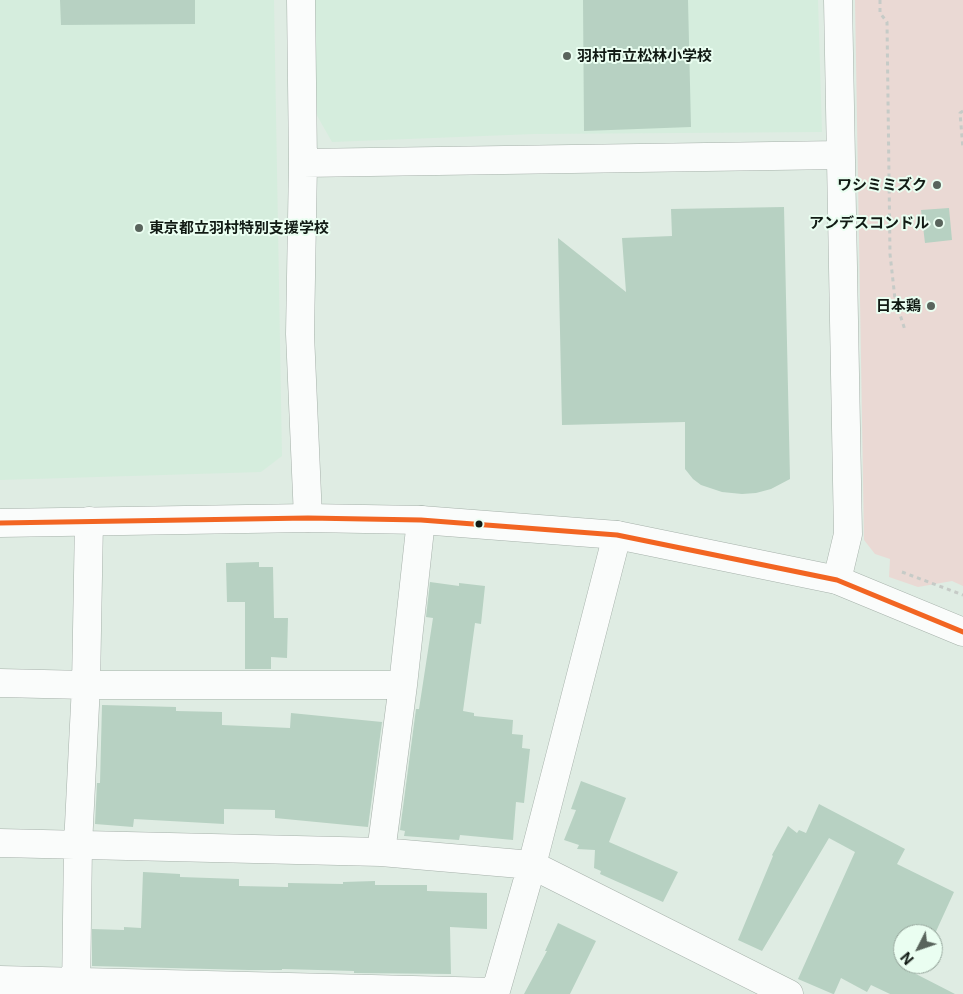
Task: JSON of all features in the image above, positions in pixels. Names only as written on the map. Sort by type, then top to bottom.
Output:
[{"type":"street","points":[[301,0],[303,163],[300,334],[308,518]]},
{"type":"street","points":[[837,580],[848,534],[838,0]]},
{"type":"street","points":[[303,163],[840,155]]},
{"type":"street","points":[[0,523],[308,518],[421,520],[617,535],[837,580],[963,632]]},
{"type":"street","points":[[381,852],[403,685],[421,520]]},
{"type":"street","points":[[76,988],[78,845],[86,685],[89,522]]},
{"type":"street","points":[[0,980],[76,988],[495,993],[532,864],[617,535]]},
{"type":"street","points":[[0,683],[86,685],[403,685]]},
{"type":"street","points":[[0,843],[381,852],[532,864],[789,994]]},
{"type":"path","points":[[880,0],[880,13],[887,22],[890,254],[895,299],[905,330]]},
{"type":"path","points":[[963,111],[960,113],[963,149]]},
{"type":"path","points":[[901,572],[963,595]]},
{"type":"shaded area","name":"東京都立羽村特別支援学校","points":[[0,0],[274,0],[282,456],[261,472],[0,480]]},
{"type":"shaded area","name":"羽村市立松林小学校","points":[[314,0],[818,0],[822,132],[534,134],[332,142],[315,112]]},
{"type":"shaded area","points":[[855,0],[963,0],[963,586],[952,581],[918,587],[889,577],[890,559],[875,554],[864,540]]},
{"type":"building","points":[[60,0],[195,0],[195,24],[61,25]]},
{"type":"building","points":[[583,0],[688,0],[691,127],[584,131]]},
{"type":"building","points":[[784,207],[790,479],[771,489],[742,494],[722,492],[701,485],[685,469],[685,422],[562,425],[558,238],[626,292],[622,238],[672,236],[671,209]]},
{"type":"building","points":[[949,208],[952,240],[925,243],[921,210]]},
{"type":"building","points":[[259,562],[259,567],[273,567],[274,618],[288,618],[287,658],[271,657],[271,669],[245,669],[245,602],[227,602],[226,563]]},
{"type":"building","points":[[430,582],[459,586],[459,583],[485,586],[481,624],[475,623],[463,711],[474,713],[474,716],[513,720],[512,734],[523,735],[522,748],[530,749],[524,803],[516,802],[513,840],[460,835],[459,840],[404,836],[405,831],[400,830],[416,709],[419,709],[433,618],[426,617]]},
{"type":"building","points":[[102,705],[176,707],[176,711],[222,712],[222,725],[290,728],[291,713],[382,722],[368,827],[275,818],[275,810],[224,809],[224,824],[134,819],[133,827],[95,824],[97,783],[100,783]]},
{"type":"building","points":[[581,781],[626,798],[609,842],[678,872],[663,902],[600,874],[601,871],[594,868],[595,850],[577,849],[579,845],[564,840],[576,810],[571,809]]},
{"type":"building","points":[[819,804],[905,849],[897,864],[954,892],[939,924],[893,924],[893,974],[916,974],[955,994],[890,994],[871,985],[867,992],[841,978],[833,994],[798,979],[855,852],[829,838],[762,951],[738,940],[772,855],[788,826],[797,833],[799,830],[806,833]]},
{"type":"building","points":[[143,872],[180,874],[180,877],[239,879],[239,886],[288,887],[288,883],[343,884],[343,882],[375,881],[375,885],[427,885],[427,891],[487,893],[487,929],[450,927],[451,974],[92,966],[92,929],[124,930],[124,927],[141,928]]},
{"type":"building","points":[[558,923],[596,941],[570,994],[524,994],[547,951],[545,951]]},
{"type":"transit line","points":[[0,523],[308,518],[421,520],[617,535],[837,580],[963,632]]},
{"type":"place","name":"羽村市立松林小学校","points":[[567,56]]},
{"type":"place","name":"ワシミミズク","points":[[937,185]]},
{"type":"place","name":"アンデスコンドル","points":[[939,223]]},
{"type":"place","name":"東京都立羽村特別支援学校","points":[[139,228]]},
{"type":"place","name":"日本鶏","points":[[931,306]]}]
